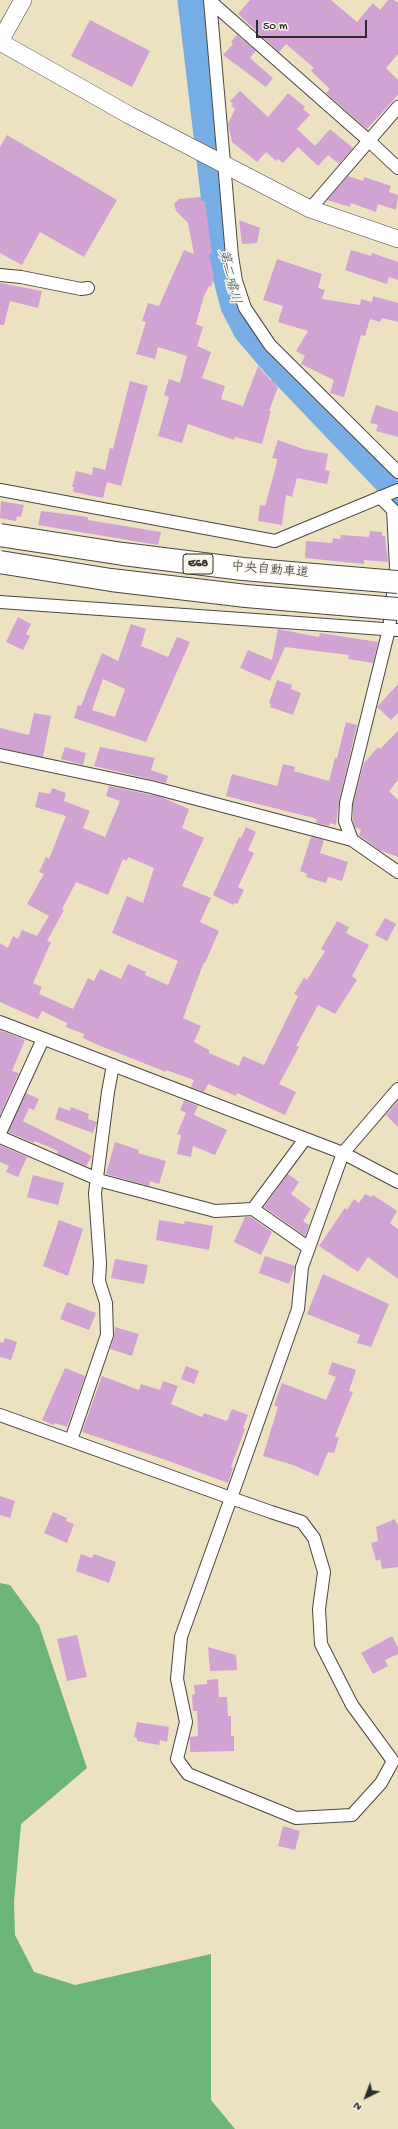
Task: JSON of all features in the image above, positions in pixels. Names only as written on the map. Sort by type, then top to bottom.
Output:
[{"type":"highway","name":"中央自動車道","points":[[0,535],[122,554],[243,569],[398,582]]},
{"type":"highway","name":"中央自動車道","points":[[0,562],[111,580],[246,596],[398,609]]},
{"type":"street","points":[[23,0],[0,42],[129,115],[310,209],[398,239]]},
{"type":"street","points":[[210,1],[398,168]]},
{"type":"street","points":[[210,1],[218,161],[236,281],[245,308],[270,345],[398,472]]},
{"type":"street","points":[[310,209],[398,107]]},
{"type":"street","points":[[0,276],[21,277],[81,289],[88,288]]},
{"type":"street","points":[[0,490],[275,541],[389,494],[393,510],[396,567],[394,629],[346,803],[345,821],[352,840]]},
{"type":"street","points":[[0,602],[394,629]]},
{"type":"street","points":[[0,755],[151,787],[352,840],[398,872]]},
{"type":"street","points":[[0,1022],[343,1153],[398,1182]]},
{"type":"street","points":[[0,1133],[43,1039]]},
{"type":"street","points":[[71,1440],[106,1335],[106,1303],[99,1281],[100,1263],[95,1193],[108,1092],[114,1065]]},
{"type":"street","points":[[0,1415],[232,1498],[302,1522],[314,1538],[324,1572],[320,1609],[321,1644],[352,1705],[393,1761],[381,1783],[352,1815],[296,1818],[188,1774],[177,1759],[186,1722],[177,1679],[181,1637],[232,1498],[298,1309],[302,1267],[343,1153],[398,1090]]},
{"type":"street","points":[[0,1137],[98,1179],[215,1211],[254,1209],[309,1248]]},
{"type":"street","points":[[254,1209],[305,1139]]},
{"type":"green space","points":[[0,1583],[10,1585],[39,1625],[87,1768],[21,1824],[14,1902],[15,1935],[34,1972],[75,1985],[211,1954],[211,2100],[235,2129],[0,2129]]},
{"type":"building","points":[[250,0],[331,0],[357,22],[373,3],[380,10],[388,0],[394,0],[398,3],[398,54],[386,68],[398,80],[398,95],[367,129],[326,93],[330,89],[311,71],[314,68],[286,44],[279,52],[238,14]]},
{"type":"building","points":[[90,20],[150,51],[132,87],[71,56]]},
{"type":"building","points":[[237,35],[256,51],[250,58],[273,78],[266,87],[223,55],[233,44],[231,42]]},
{"type":"building","points":[[240,91],[268,117],[288,93],[305,107],[303,109],[310,115],[297,129],[315,146],[330,129],[353,148],[339,164],[328,155],[318,166],[298,147],[283,163],[278,159],[276,161],[266,152],[257,162],[232,142],[228,124],[235,109],[231,105],[233,104],[230,101]]},
{"type":"building","points":[[7,135],[117,200],[84,257],[40,232],[22,265],[0,253],[0,147]]},
{"type":"building","points":[[348,176],[363,181],[364,177],[391,186],[389,192],[398,195],[396,210],[378,204],[376,212],[351,203],[350,207],[327,200]]},
{"type":"building","points":[[201,197],[201,201],[205,201],[212,254],[209,254],[214,278],[211,287],[209,286],[204,296],[196,324],[203,327],[197,346],[211,352],[202,378],[225,386],[221,399],[243,406],[258,366],[270,380],[277,383],[276,386],[278,387],[269,411],[271,411],[262,444],[235,437],[234,440],[188,424],[182,443],[158,436],[169,397],[164,395],[169,379],[180,383],[187,356],[158,347],[155,359],[136,354],[146,322],[142,321],[148,303],[159,306],[184,250],[194,254],[188,223],[176,211],[174,204],[179,199]]},
{"type":"building","points":[[239,220],[260,228],[257,243],[242,244]]},
{"type":"building","points":[[351,250],[371,256],[372,253],[398,262],[398,280],[389,277],[387,284],[345,270]]},
{"type":"building","points":[[277,259],[322,274],[318,288],[325,290],[322,299],[360,305],[361,299],[372,302],[373,296],[398,303],[398,322],[382,318],[380,322],[370,319],[365,336],[361,335],[344,397],[330,393],[334,380],[301,364],[305,356],[296,351],[308,331],[278,322],[283,306],[263,300]]},
{"type":"building","points":[[0,283],[42,291],[38,308],[10,301],[4,325],[0,325]]},
{"type":"building","points":[[130,381],[148,386],[121,486],[107,482],[103,498],[73,492],[74,487],[72,487],[76,471],[92,475],[93,467],[105,470],[110,448],[113,449]]},
{"type":"building","points":[[376,405],[398,412],[398,437],[376,431],[378,425],[370,423]]},
{"type":"building","points":[[278,440],[303,449],[328,454],[325,470],[330,471],[327,484],[297,478],[292,497],[286,495],[282,525],[258,521],[260,505],[265,506],[277,462],[277,459],[272,458]]},
{"type":"building","points":[[1,501],[24,505],[21,517],[17,516],[16,521],[0,518]]},
{"type":"building","points":[[41,511],[88,517],[88,520],[161,532],[158,545],[38,525]]},
{"type":"building","points":[[370,531],[382,532],[382,536],[385,536],[388,562],[364,560],[364,564],[305,558],[306,541],[332,543],[333,538],[340,539],[341,535],[369,537]]},
{"type":"building","points":[[18,617],[31,624],[26,634],[30,636],[23,650],[6,642]]},
{"type":"building","points":[[131,624],[146,629],[141,646],[168,657],[177,637],[190,642],[146,742],[74,718],[78,705],[81,706],[102,653],[118,661]],"holes":[[[103,679],[125,689],[115,717],[92,710]]]},
{"type":"building","points":[[278,629],[319,637],[320,633],[378,642],[373,663],[348,659],[349,655],[285,647],[270,681],[240,668],[248,650],[272,660]]},
{"type":"building","points":[[277,680],[292,685],[291,689],[301,693],[293,715],[270,707],[271,704],[269,703]]},
{"type":"building","points":[[398,684],[398,713],[391,720],[377,707]]},
{"type":"building","points":[[34,713],[51,716],[43,757],[0,748],[0,728],[29,735]]},
{"type":"building","points":[[346,722],[357,725],[339,801],[336,825],[330,823],[329,826],[316,823],[317,820],[314,818],[226,796],[232,774],[277,786],[283,764],[295,767],[294,771],[329,781],[335,758],[337,758]]},
{"type":"building","points":[[398,731],[398,780],[389,791],[398,800],[398,857],[379,850],[359,835],[361,830],[355,827],[353,820],[353,804],[364,763],[378,747],[380,749]]},
{"type":"building","points":[[65,747],[86,753],[83,765],[61,759]]},
{"type":"building","points":[[100,747],[155,758],[151,770],[168,776],[166,783],[94,766]]},
{"type":"building","points":[[109,786],[161,797],[189,809],[182,828],[204,838],[182,886],[211,898],[200,922],[219,931],[205,963],[204,962],[183,1018],[201,1026],[194,1042],[209,1050],[209,1053],[239,1066],[243,1056],[264,1065],[298,996],[294,994],[304,978],[307,980],[325,951],[321,949],[337,921],[349,927],[346,933],[369,945],[352,976],[357,980],[335,1014],[318,1005],[296,1046],[299,1047],[279,1084],[296,1092],[285,1115],[237,1093],[236,1096],[208,1084],[204,1092],[191,1087],[194,1080],[166,1070],[166,1072],[98,1045],[83,1038],[84,1034],[66,1027],[67,1023],[42,1011],[38,1019],[0,1002],[0,943],[8,948],[13,936],[18,939],[22,930],[37,936],[49,916],[27,904],[44,874],[39,872],[46,857],[49,859],[66,816],[35,807],[39,792],[50,794],[52,788],[66,793],[64,801],[90,811],[83,828],[105,837],[120,801],[106,796]],"holes":[[[128,857],[154,868],[143,903],[127,896],[112,933],[178,961],[168,985],[145,975],[146,972],[128,964],[121,979],[100,969],[94,981],[88,978],[73,1009],[39,994],[42,987],[33,983],[51,942],[47,941],[64,910],[62,909],[76,882],[108,895],[123,859],[127,861]]]},
{"type":"building","points":[[246,827],[256,832],[248,850],[254,853],[238,887],[244,890],[237,904],[234,903],[233,905],[213,895],[239,837],[241,838]]},
{"type":"building","points":[[311,837],[324,840],[320,853],[348,862],[342,881],[328,877],[326,883],[306,877],[307,874],[300,871]]},
{"type":"building","points":[[385,918],[396,924],[387,941],[375,935]]},
{"type":"building","points":[[0,1030],[25,1040],[12,1071],[19,1073],[0,1115]]},
{"type":"building","points":[[26,1093],[39,1099],[34,1110],[29,1108],[23,1121],[92,1156],[86,1166],[57,1154],[58,1151],[8,1132]]},
{"type":"building","points":[[184,1100],[198,1106],[194,1115],[227,1130],[215,1155],[193,1146],[191,1157],[177,1154],[181,1135],[177,1134],[186,1113],[180,1110]]},
{"type":"building","points":[[398,1101],[398,1127],[386,1115]]},
{"type":"building","points":[[59,1107],[70,1111],[71,1107],[89,1114],[88,1119],[97,1122],[93,1133],[55,1119]]},
{"type":"building","points":[[115,1142],[139,1150],[138,1153],[166,1161],[159,1184],[150,1181],[149,1186],[106,1174]]},
{"type":"building","points":[[0,1145],[27,1157],[18,1177],[6,1172],[9,1166],[0,1162]]},
{"type":"building","points":[[288,1174],[299,1182],[291,1194],[311,1209],[303,1221],[309,1225],[305,1236],[264,1207]]},
{"type":"building","points":[[33,1175],[64,1183],[58,1205],[27,1197]]},
{"type":"building","points":[[365,1194],[371,1197],[373,1195],[397,1211],[390,1223],[398,1229],[398,1279],[368,1257],[358,1272],[319,1246],[345,1208],[347,1210],[354,1199],[359,1203]]},
{"type":"building","points":[[245,1217],[251,1217],[272,1232],[261,1255],[234,1242]]},
{"type":"building","points":[[59,1220],[83,1229],[68,1276],[43,1266]]},
{"type":"building","points":[[159,1220],[184,1224],[185,1221],[213,1226],[209,1250],[156,1240]]},
{"type":"building","points":[[265,1256],[295,1266],[289,1284],[259,1273]]},
{"type":"building","points":[[115,1259],[148,1265],[144,1284],[111,1278]]},
{"type":"building","points":[[323,1274],[389,1304],[371,1347],[357,1343],[360,1335],[307,1314]]},
{"type":"building","points":[[67,1302],[96,1313],[89,1330],[60,1319]]},
{"type":"building","points":[[115,1327],[139,1334],[132,1356],[110,1349],[114,1337]]},
{"type":"building","points":[[5,1338],[17,1342],[11,1360],[0,1357],[0,1342],[3,1343]]},
{"type":"building","points":[[332,1362],[356,1370],[349,1391],[353,1392],[335,1436],[339,1438],[334,1453],[328,1452],[318,1476],[293,1465],[263,1456],[278,1407],[274,1405],[282,1383],[326,1400],[336,1377],[328,1374]]},
{"type":"building","points":[[186,1366],[199,1371],[194,1384],[181,1379]]},
{"type":"building","points":[[65,1368],[85,1376],[67,1427],[55,1423],[54,1425],[42,1420]]},
{"type":"building","points":[[102,1376],[139,1390],[141,1384],[160,1390],[163,1381],[178,1386],[171,1404],[202,1417],[204,1413],[227,1421],[232,1409],[248,1415],[243,1428],[245,1429],[231,1467],[233,1468],[228,1483],[166,1460],[82,1432]]},
{"type":"building","points":[[0,1496],[15,1501],[10,1518],[0,1515]]},
{"type":"building","points":[[53,1512],[67,1518],[66,1521],[74,1524],[67,1543],[44,1533]]},
{"type":"building","points":[[395,1519],[398,1526],[398,1567],[382,1569],[380,1559],[376,1561],[371,1543],[378,1541],[376,1527]]},
{"type":"building","points":[[81,1554],[92,1558],[94,1554],[116,1562],[109,1583],[76,1571]]},
{"type":"building","points":[[77,1635],[87,1677],[67,1681],[57,1639]]},
{"type":"building","points":[[392,1636],[398,1647],[398,1654],[385,1660],[388,1666],[373,1674],[361,1653]]},
{"type":"building","points":[[208,1647],[236,1655],[237,1670],[210,1671]]},
{"type":"building","points":[[218,1679],[219,1697],[227,1697],[228,1716],[231,1716],[231,1736],[234,1736],[234,1751],[190,1752],[190,1737],[198,1736],[197,1711],[193,1711],[192,1695],[195,1694],[194,1685],[207,1684],[207,1680]]},
{"type":"building","points":[[137,1722],[169,1727],[167,1742],[160,1740],[159,1745],[137,1741],[137,1738],[134,1737]]},
{"type":"building","points":[[283,1826],[300,1831],[295,1850],[278,1846]]},
{"type":"waterway","name":"第二嘯川","points":[[191,0],[218,228],[225,272],[234,306],[247,331],[277,366],[398,493]]}]
